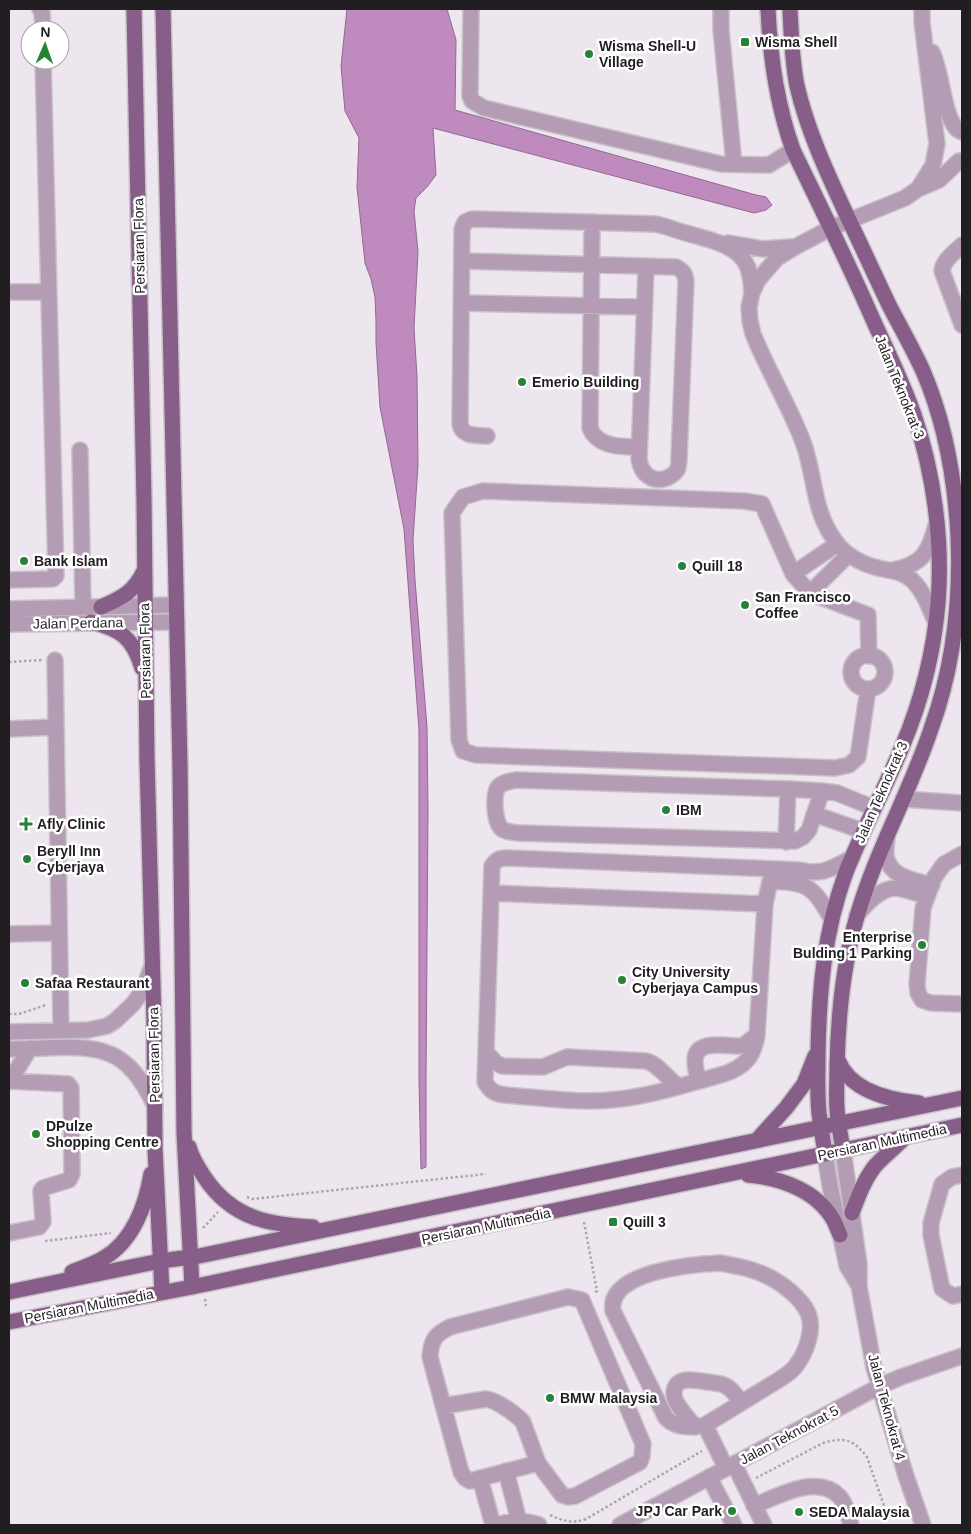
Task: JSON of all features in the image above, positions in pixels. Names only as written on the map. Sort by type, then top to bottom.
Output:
[{"type":"main road","points":[[123,9],[134,32]]},
{"type":"main road","name":"Persiaran Flora","points":[[134,9],[155,1148],[162,1292]]},
{"type":"main road","name":"Persiaran Flora","points":[[163,9],[181,806],[184,1132],[192,1287]]},
{"type":"main road","name":"Jalan Teknokrat 3","points":[[768,9],[779,100],[793,150],[885,345],[914,414],[922,440],[935,503],[939,566],[938,603],[931,650],[916,706],[902,746],[852,858],[831,918],[822,975],[818,1045],[818,1097],[825,1154]]},
{"type":"main road","name":"Jalan Teknokrat 3","points":[[790,9],[797,85],[806,118],[827,175],[922,370],[937,410],[945,441],[956,504],[960,574],[957,643],[943,693],[932,729],[904,799],[876,861],[857,916],[847,954],[839,1018],[837,1059],[837,1108],[839,1123]]},
{"type":"main road","points":[[101,607],[115,601],[133,589],[144,571]]},
{"type":"main road","points":[[91,622],[108,626],[124,635],[138,656],[145,682]]},
{"type":"main road","points":[[757,1140],[786,1108],[804,1084],[818,1045]]},
{"type":"main road","points":[[837,1059],[851,1080],[870,1090],[888,1098],[905,1102],[931,1104]]},
{"type":"main road","name":"Persiaran Multimedia","points":[[9,1292],[160,1261],[191,1257],[962,1098]]},
{"type":"main road","name":"Jalan Teknokrat 4","points":[[839,1123],[843,1150]]},
{"type":"main road","name":"Persiaran Multimedia","points":[[9,1322],[192,1287],[962,1125]]},
{"type":"main road","points":[[184,1132],[191,1155],[201,1172],[213,1190],[226,1202],[245,1214],[265,1222],[333,1228]]},
{"type":"main road","points":[[852,1213],[863,1186],[874,1168],[904,1138]]},
{"type":"main road","points":[[27,1288],[80,1270],[105,1257],[122,1242],[144,1206],[155,1148]]},
{"type":"main road","points":[[734,1174],[767,1177],[783,1181],[802,1190],[826,1210],[834,1220],[840,1235]]},
{"type":"street","points":[[471,9],[470,96],[477,105],[712,163],[769,165],[793,150]]},
{"type":"street","points":[[721,9],[734,164]]},
{"type":"street","points":[[918,189],[933,164],[937,144],[922,9]]},
{"type":"street","points":[[924,35],[935,57],[948,114],[956,129],[962,132]]},
{"type":"street","points":[[9,580],[53,578],[56,576],[44,70]]},
{"type":"street","points":[[935,621],[927,602],[916,585],[904,574],[893,570],[876,568],[843,549],[822,519],[803,443],[753,334],[749,307],[752,293],[758,280],[777,258],[831,228],[905,198],[918,189],[939,180],[959,161],[962,161]]},
{"type":"street","points":[[488,436],[469,435],[461,430],[462,229],[465,222],[472,219],[655,224],[719,243],[740,256],[746,262],[750,272],[752,293]]},
{"type":"street","points":[[592,222],[590,428],[596,437],[609,444],[639,447]]},
{"type":"street","points":[[704,238],[763,249],[795,247]]},
{"type":"street","points":[[962,246],[943,266],[944,278],[962,324]]},
{"type":"street","points":[[462,261],[592,265],[676,268],[682,270],[685,275],[679,458],[674,475],[657,480],[650,478],[640,466],[639,447],[646,267]]},
{"type":"street","points":[[9,292],[49,292]]},
{"type":"street","points":[[461,303],[644,307]]},
{"type":"street","points":[[80,450],[83,607]]},
{"type":"street","points":[[868,689],[858,757],[850,766],[835,768],[476,755],[463,751],[459,740],[452,513],[464,496],[482,491],[744,501],[762,504],[793,574],[810,593],[868,615],[869,656]]},
{"type":"street","points":[[893,570],[907,568],[924,555],[931,543],[936,525]]},
{"type":"street","points":[[793,574],[843,549]]},
{"type":"street","points":[[810,593],[843,549]]},
{"type":"street","name":"Jalan Perdana","points":[[9,609],[176,605]]},
{"type":"street","name":"Jalan Perdana","points":[[9,624],[177,622]]},
{"type":"street","points":[[869,656],[874,657],[883,664],[884,676],[878,685],[868,689],[862,688],[854,682],[851,672],[859,658],[869,656]]},
{"type":"street","points":[[55,660],[61,1031]]},
{"type":"street","points":[[9,729],[56,727]]},
{"type":"street","points":[[822,791],[809,830],[803,837],[795,841],[786,842],[508,832],[497,824],[495,816],[498,787],[517,780],[822,791],[837,793],[874,808]]},
{"type":"street","points":[[786,842],[788,790]]},
{"type":"street","points":[[904,799],[962,803]]},
{"type":"street","points":[[814,814],[864,831]]},
{"type":"street","points":[[887,835],[886,856],[890,867],[929,891]]},
{"type":"street","points":[[962,854],[944,864],[934,878],[922,908],[917,984],[918,993],[922,1000],[931,1003],[962,1004]]},
{"type":"street","points":[[770,875],[765,904],[755,1047],[751,1056],[735,1070],[642,1095],[612,1100],[579,1100],[496,1094],[489,1088],[485,1082],[492,866],[496,861],[501,858],[770,875],[799,870],[824,872],[852,858]]},
{"type":"street","points":[[770,875],[805,886],[813,891],[820,898],[831,918]]},
{"type":"street","points":[[857,916],[867,902],[890,888],[929,891]]},
{"type":"street","points":[[491,893],[765,904]]},
{"type":"street","points":[[9,934],[59,933]]},
{"type":"street","points":[[9,1032],[98,1029],[107,1026],[134,1004],[143,990],[152,966]]},
{"type":"street","points":[[698,1081],[695,1061],[696,1055],[700,1050],[707,1045],[744,1045],[757,1035]]},
{"type":"street","points":[[9,1233],[40,1227],[43,1222],[41,1191],[43,1188],[69,1180],[72,1174],[71,1088],[68,1084],[9,1081],[30,1048]]},
{"type":"street","points":[[9,1049],[79,1048],[110,1054],[134,1072],[155,1106]]},
{"type":"street","points":[[486,1052],[495,1062],[502,1066],[543,1067],[567,1057],[646,1061],[654,1063],[668,1079],[678,1086]]},
{"type":"street","name":"Jalan Teknokrat 4","points":[[843,1150],[859,1264],[859,1286],[874,1368],[905,1473],[923,1525]]},
{"type":"street","name":"Jalan Teknokrat 4","points":[[825,1154],[847,1266],[859,1286]]},
{"type":"street","points":[[962,1174],[952,1177],[942,1184],[931,1222],[931,1236],[942,1289],[954,1296],[962,1294]]},
{"type":"street","points":[[721,1263],[749,1269],[768,1276],[785,1286],[808,1312],[810,1337],[804,1353],[795,1368],[741,1403],[700,1426],[677,1426],[670,1423],[613,1311],[612,1304],[620,1288],[639,1278],[667,1268],[721,1263]]},
{"type":"street","points":[[443,1406],[490,1399],[518,1417],[523,1422],[538,1463],[562,1494],[568,1497],[575,1496],[640,1462],[643,1444],[582,1300],[568,1297],[450,1327],[437,1334],[431,1348],[430,1356],[443,1406],[461,1472],[465,1478],[470,1481],[538,1463]]},
{"type":"street","name":"Jalan Teknokrat 5","points":[[620,1525],[880,1386],[900,1377],[962,1356]]},
{"type":"street","points":[[741,1403],[735,1394],[724,1384],[687,1379],[680,1381],[675,1387],[674,1394],[676,1400],[700,1426],[743,1484],[764,1525]]},
{"type":"street","points":[[506,1471],[519,1521]]},
{"type":"street","points":[[709,1477],[733,1525]]},
{"type":"street","points":[[480,1478],[493,1525]]},
{"type":"street","points":[[754,1506],[794,1489],[821,1487],[841,1497],[851,1525]]},
{"type":"street","points":[[497,1525],[511,1521],[545,1520]]},
{"type":"path","points":[[9,662],[55,660]]},
{"type":"path","points":[[9,1014],[19,1014],[45,1005],[60,1003]]},
{"type":"path","points":[[245,1196],[252,1199],[486,1174]]},
{"type":"path","points":[[190,1242],[226,1202]]},
{"type":"path","points":[[584,1222],[597,1291]]},
{"type":"path","points":[[36,1242],[110,1233],[128,1234]]},
{"type":"path","points":[[743,1484],[823,1443],[834,1439],[844,1439],[860,1449],[866,1457],[888,1517]]},
{"type":"path","points":[[545,1520],[577,1522],[586,1519],[714,1444]]},
{"type":"shaded area","points":[[347,9],[447,9],[456,40],[455,110],[766,197],[772,205],[766,210],[754,213],[433,128],[436,175],[416,198],[414,211],[418,252],[414,328],[417,377],[418,465],[413,540],[427,727],[428,808],[426,1167],[421,1169],[419,1082],[419,730],[404,529],[380,407],[375,297],[365,263],[357,187],[359,138],[345,111],[341,66]]},
{"type":"place","name":"Wisma Shell","points":[[745,42]]},
{"type":"place","name":"Wisma Shell-U Village","points":[[589,54]]},
{"type":"place","name":"Emerio Building","points":[[522,382]]},
{"type":"place","name":"Bank Islam","points":[[24,561]]},
{"type":"place","name":"Quill 18","points":[[682,566]]},
{"type":"place","name":"San Francisco Coffee","points":[[745,605]]},
{"type":"place","name":"IBM","points":[[666,810]]},
{"type":"place","name":"Afly Clinic","points":[[26,824]]},
{"type":"place","name":"Beryll Inn Cyberjaya","points":[[27,859]]},
{"type":"place","name":"Enterprise Bulding 1 Parking","points":[[922,945]]},
{"type":"place","name":"City University Cyberjaya Campus","points":[[622,980]]},
{"type":"place","name":"Safaa Restaurant","points":[[25,983]]},
{"type":"place","name":"DPulze Shopping Centre","points":[[36,1134]]},
{"type":"place","name":"Quill 3","points":[[613,1222]]},
{"type":"place","name":"BMW Malaysia","points":[[550,1398]]},
{"type":"place","name":"JPJ Car Park","points":[[732,1511]]},
{"type":"place","name":"SEDA Malaysia","points":[[799,1512]]}]
